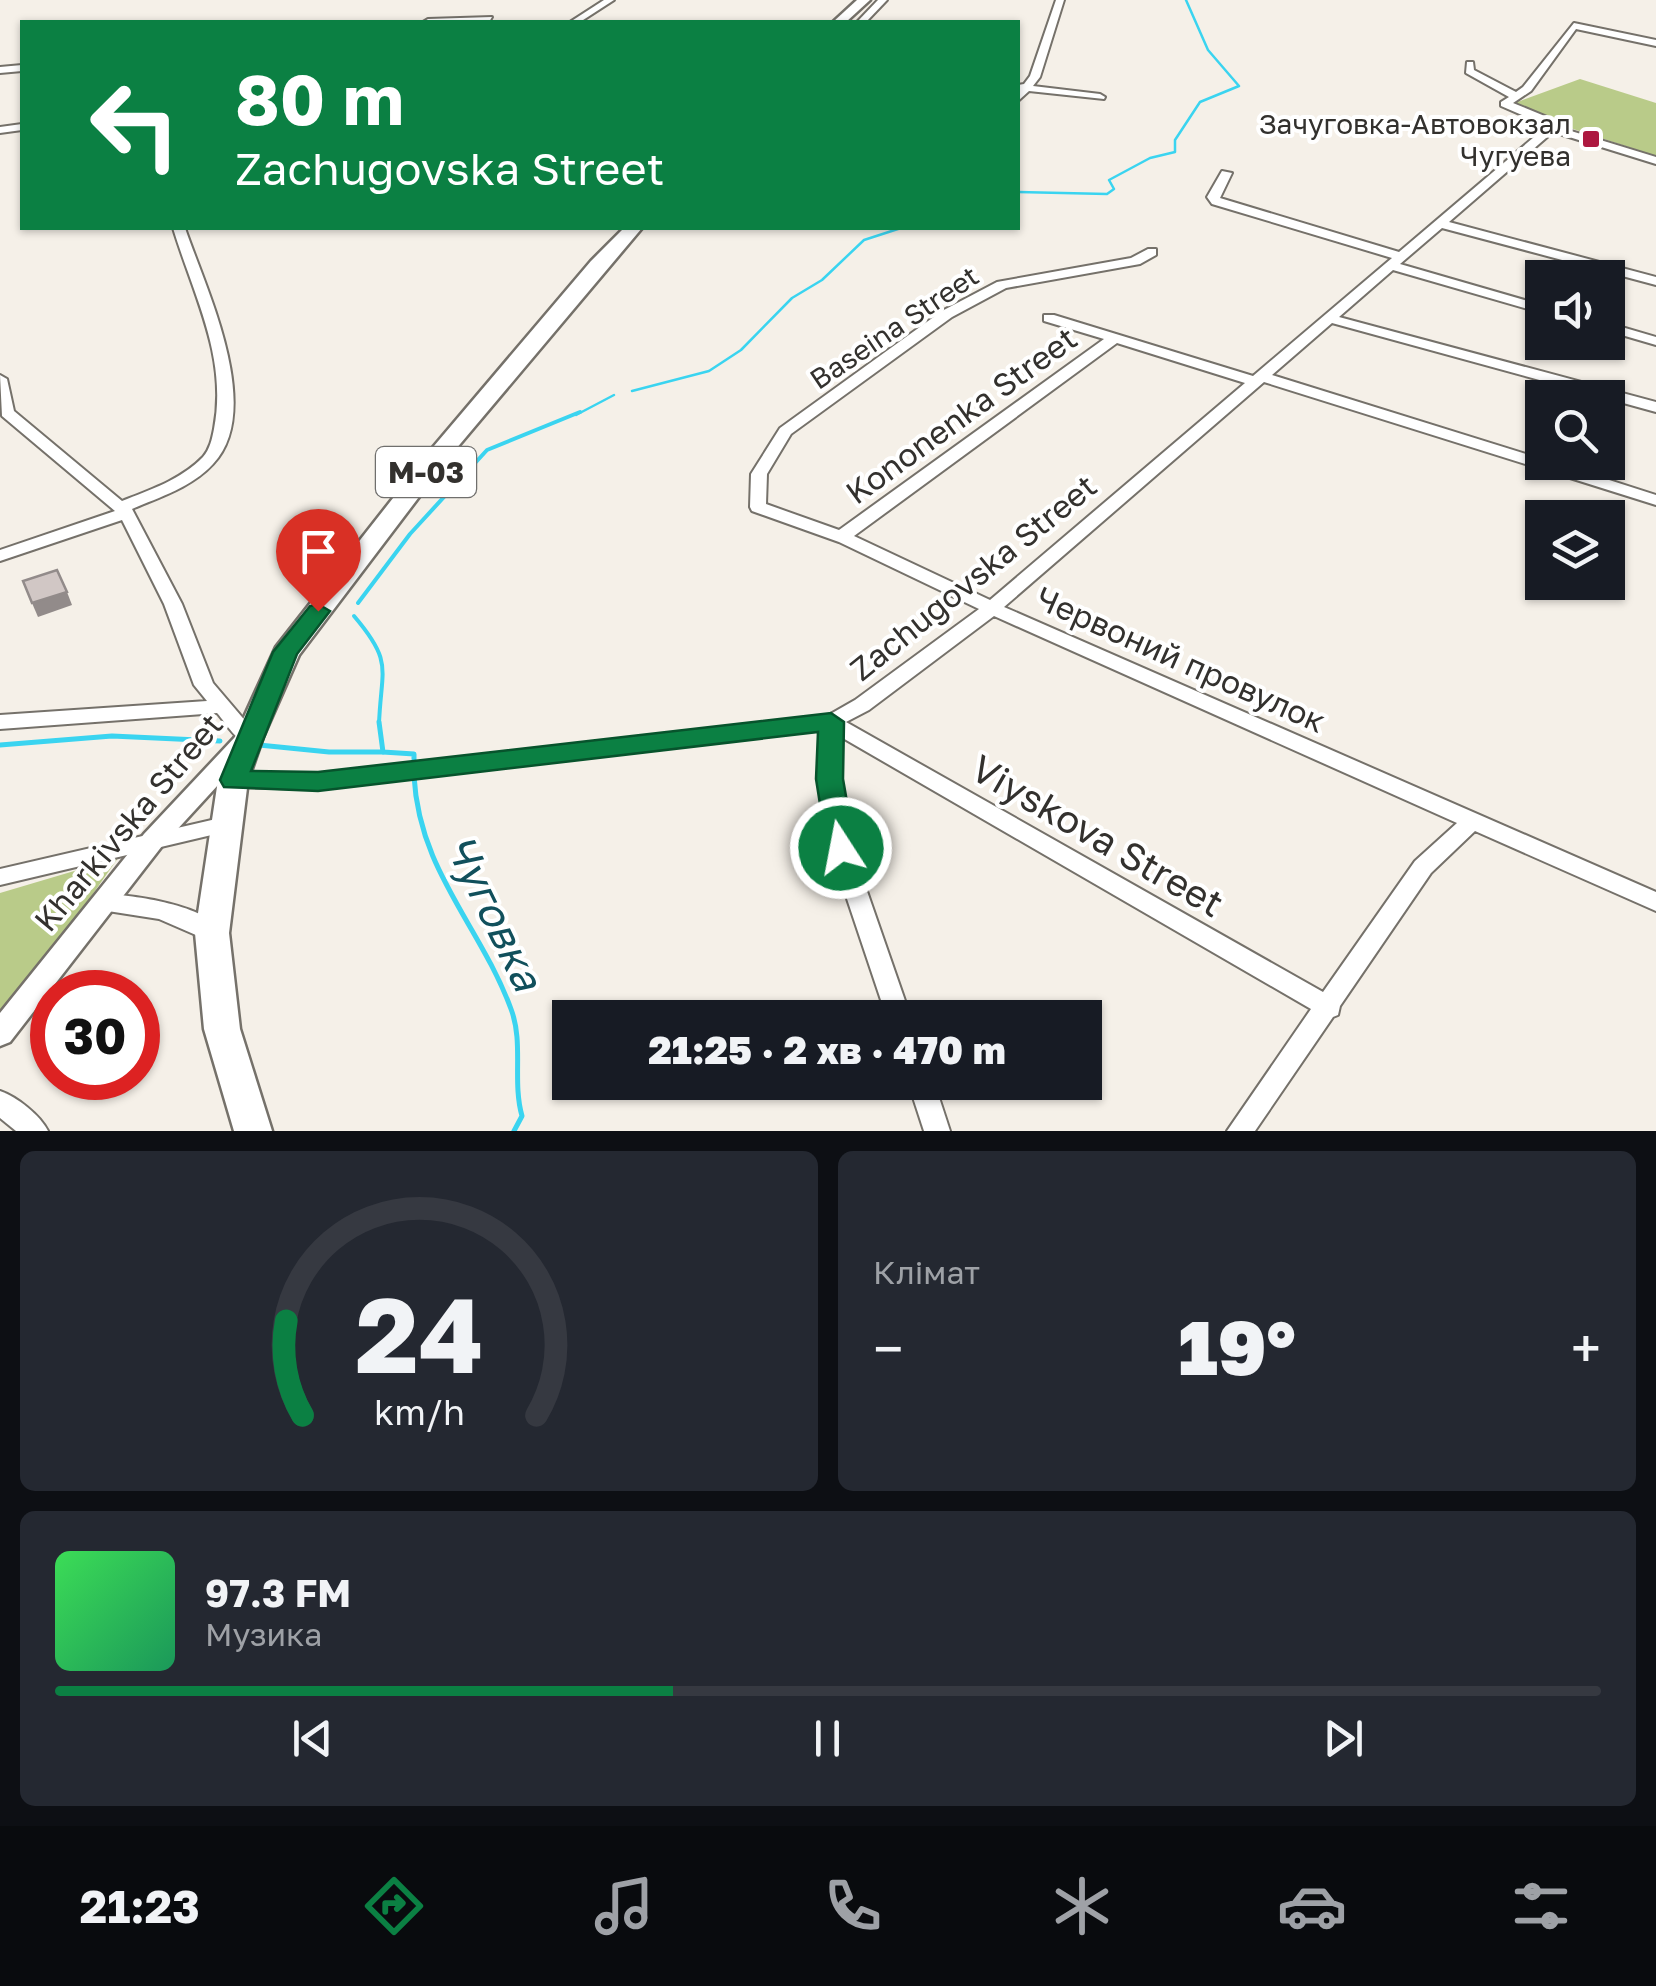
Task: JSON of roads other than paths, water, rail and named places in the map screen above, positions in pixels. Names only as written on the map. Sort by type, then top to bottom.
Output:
[{"type":"highway","points":[[841,20],[864,0]]},
{"type":"highway","name":"Kharkivska Street","points":[[248,737],[286,652],[442,451],[598,264],[632,230]]},
{"type":"highway","name":"М-03","points":[[248,737],[233,780],[212,933],[222,1029],[252,1131]]},
{"type":"main road","name":"Kharkivska Street","points":[[0,1034],[153,840],[206,778],[248,737]]},
{"type":"street","points":[[578,20],[610,0]]},
{"type":"street","points":[[863,20],[883,0]]},
{"type":"street","points":[[1021,87],[1035,77],[1060,0]]},
{"type":"street","points":[[1656,43],[1574,26],[1527,89],[1505,104],[1548,121],[1551,128],[1656,160]]},
{"type":"street","points":[[1470,64],[1468,70],[1515,96]]},
{"type":"street","points":[[1021,87],[1100,98]]},
{"type":"street","name":"Zachugovska Street","points":[[233,780],[318,782],[831,722],[862,706],[992,608],[1551,128]]},
{"type":"street","points":[[1226,173],[1213,197],[1216,201],[1525,303]]},
{"type":"street","points":[[1442,224],[1656,281]]},
{"type":"street","points":[[0,556],[124,510],[196,470],[215,452],[226,373],[214,324],[180,230]]},
{"type":"street","name":"Baseina Street","points":[[785,431],[947,314],[990,289],[1136,261],[1152,252]]},
{"type":"street","points":[[1049,318],[1656,500]]},
{"type":"street","points":[[1326,318],[1656,407]]},
{"type":"street","points":[[1625,332],[1656,341]]},
{"type":"street","name":"Kononenka Street","points":[[845,538],[848,530],[1114,338]]},
{"type":"street","points":[[0,379],[3,412],[124,510],[173,604],[204,684],[248,737]]},
{"type":"street","name":"Червоний провулок","points":[[785,431],[759,474],[758,507],[845,538],[992,608],[1656,902]]},
{"type":"street","points":[[0,722],[222,706]]},
{"type":"street","points":[[831,722],[830,779],[837,829],[893,1000]]},
{"type":"street","name":"Viyskova Street","points":[[831,722],[1329,1008]]},
{"type":"street","points":[[1240,1131],[1423,868],[1474,820]]},
{"type":"street","points":[[0,877],[229,824]]},
{"type":"street","points":[[103,902],[131,903],[185,918],[212,933]]},
{"type":"street","points":[[927,1100],[937,1131]]},
{"type":"street","points":[[0,1102],[35,1131]]},
{"type":"waterway","name":"Чуговка","points":[[1020,192],[1107,194],[1114,189],[1109,180],[1150,158],[1175,152],[1175,140],[1200,102],[1239,86],[1208,50],[1186,0]]},
{"type":"waterway","name":"Чуговка","points":[[632,391],[709,371],[741,350],[792,298],[822,280],[864,240],[895,230]]},
{"type":"waterway","name":"Чуговка","points":[[576,415],[614,395]]},
{"type":"waterway","name":"Чуговка","points":[[358,603],[410,534],[487,450],[580,412]]},
{"type":"waterway","name":"Чуговка","points":[[354,616],[380,656],[383,678],[379,723]]},
{"type":"waterway","points":[[379,723],[383,752]]},
{"type":"waterway","points":[[0,745],[112,736],[220,741]]},
{"type":"waterway","points":[[259,745],[329,752],[383,752]]},
{"type":"waterway","name":"Чуговка","points":[[383,752],[414,754],[414,759]]},
{"type":"waterway","name":"Чуговка","points":[[414,776],[427,841],[498,979],[515,1022],[522,1116],[514,1131]]},
{"type":"place","name":"Зачуговка-Автовокзал Чугуева","points":[[1591,139]]}]
